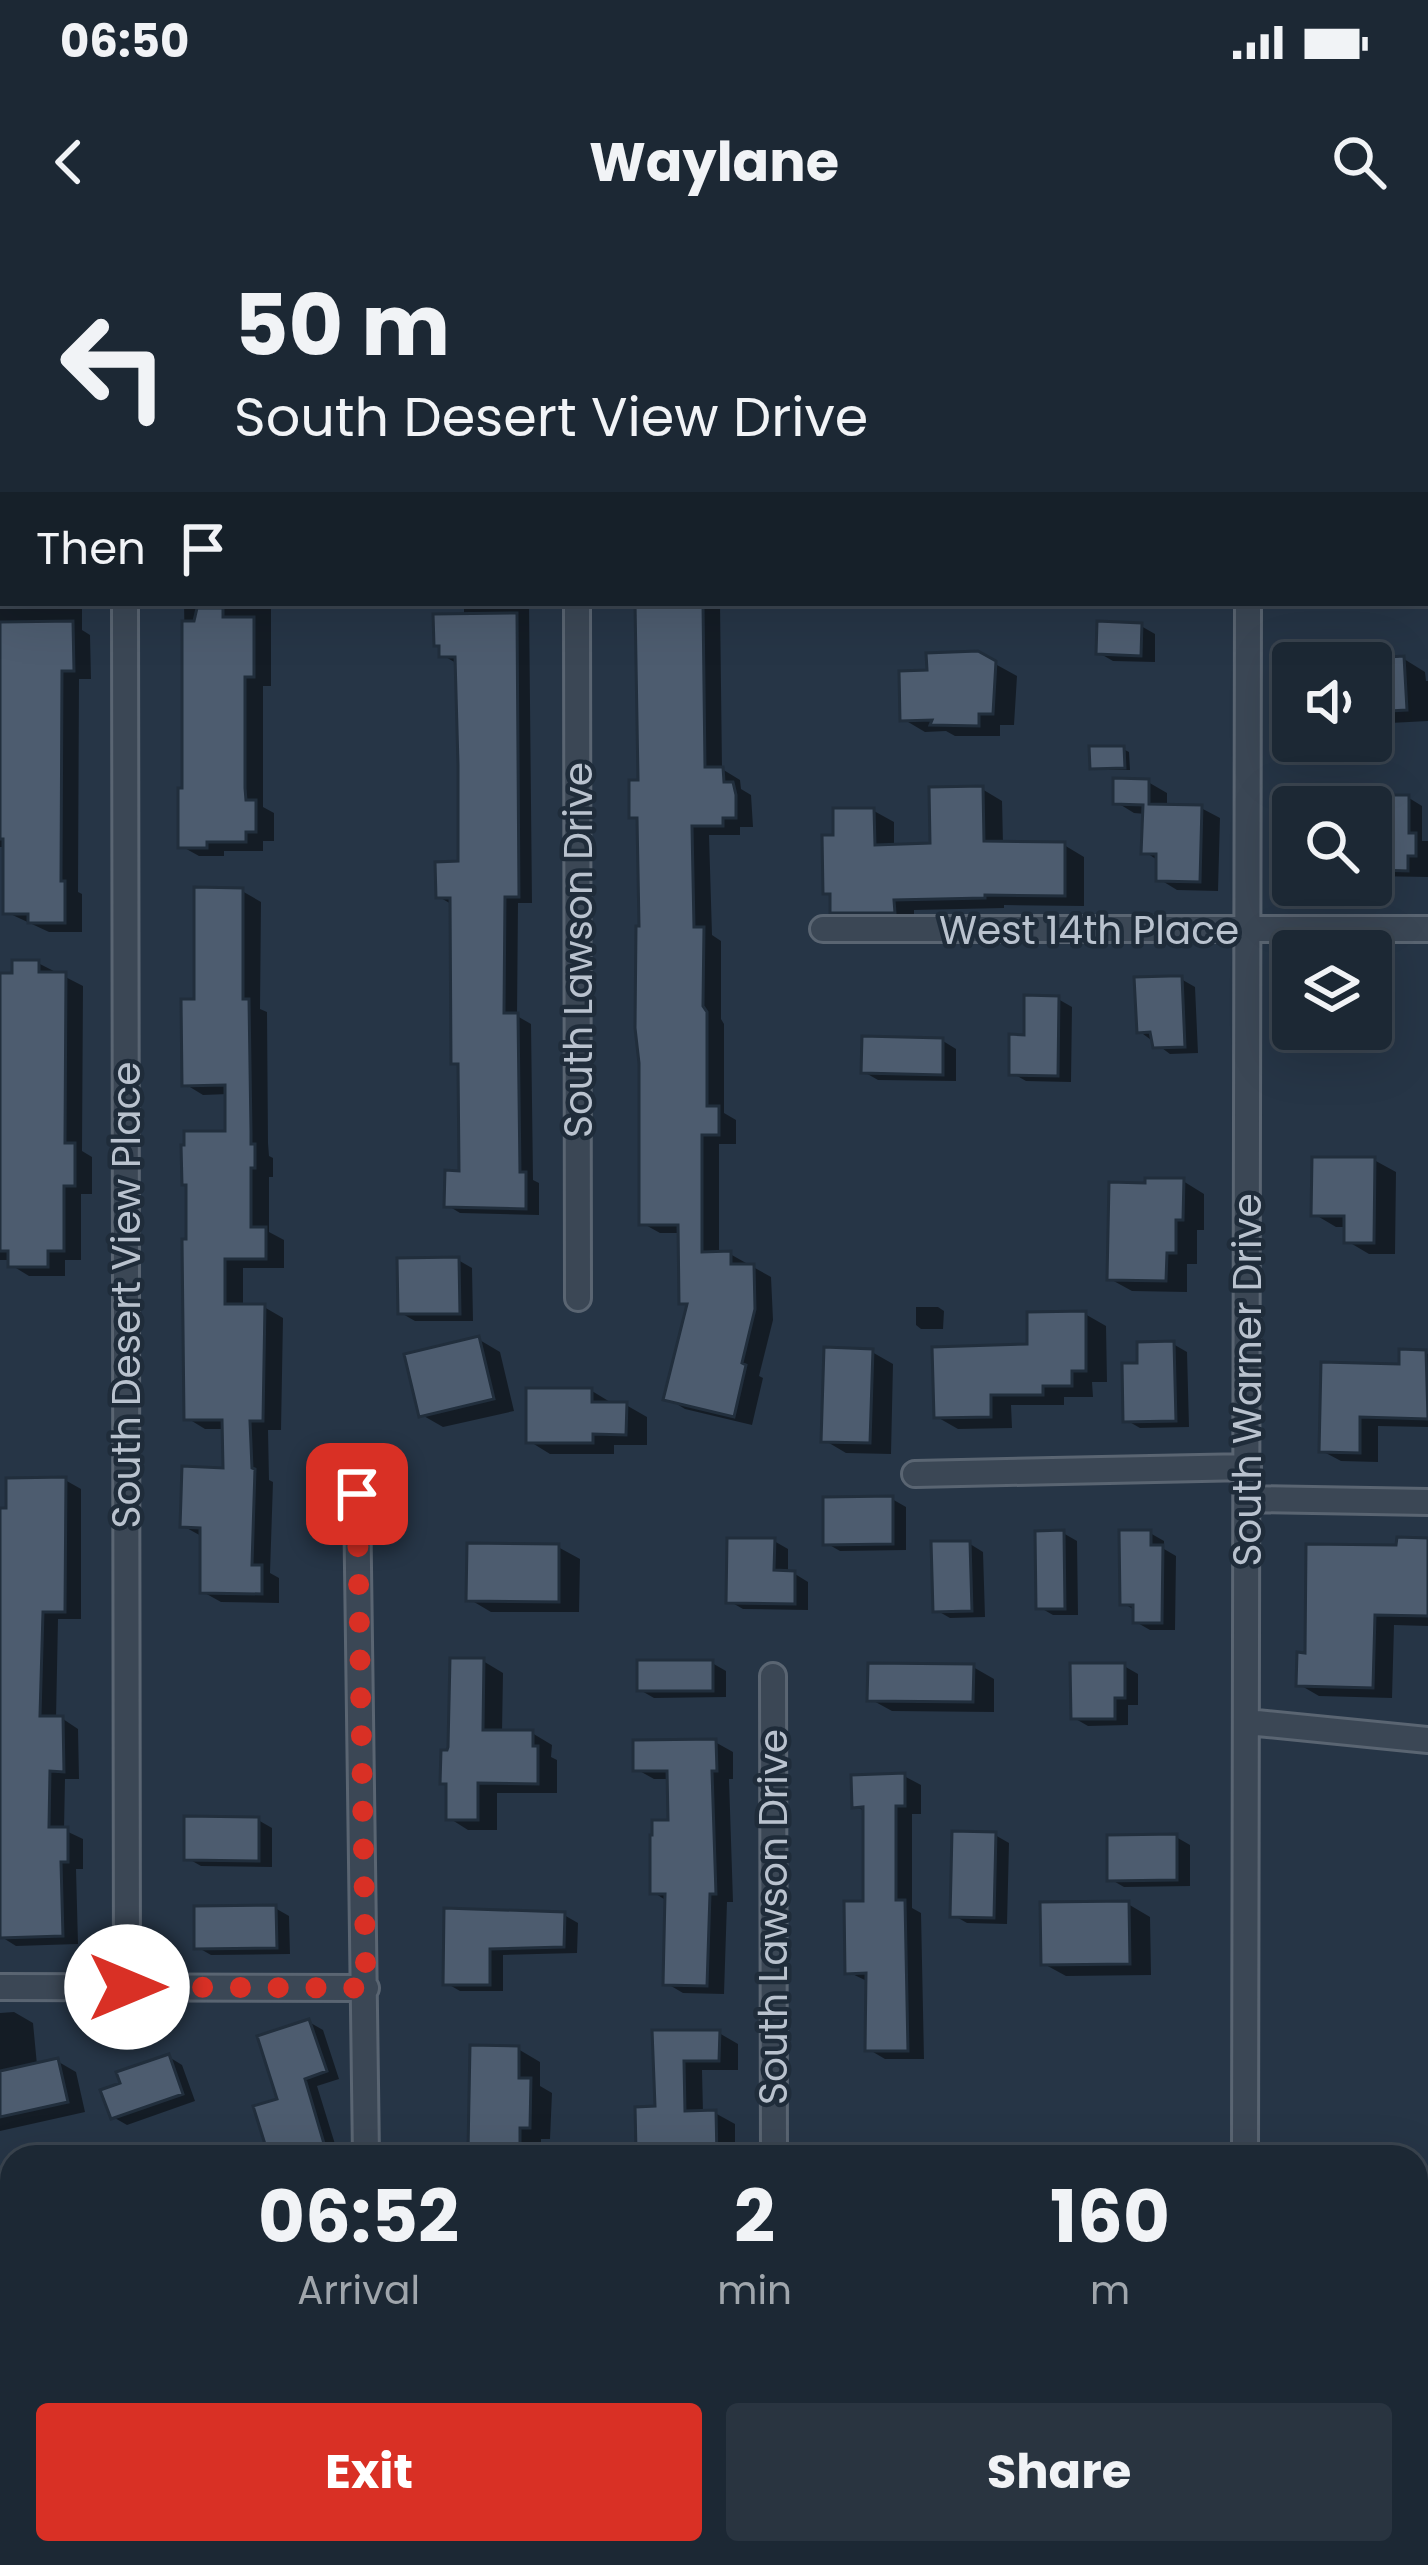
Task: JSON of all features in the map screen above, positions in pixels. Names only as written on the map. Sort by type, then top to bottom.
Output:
[{"type":"street","name":"South Desert View Place","points":[[125,606],[127,1987]]},
{"type":"street","name":"South Lawson Drive","points":[[577,606],[578,1298]]},
{"type":"street","name":"South Warner Drive","points":[[1245,2145],[1248,606]]},
{"type":"street","name":"West 14th Place","points":[[823,929],[1428,929]]},
{"type":"street","points":[[915,1474],[1248,1467]]},
{"type":"street","points":[[357,1494],[366,2145]]},
{"type":"street","points":[[1248,1498],[1428,1502]]},
{"type":"street","name":"South Lawson Drive","points":[[773,1676],[774,2145]]},
{"type":"street","points":[[1247,1722],[1428,1740]]},
{"type":"street","points":[[0,1987],[366,1988]]},
{"type":"building","points":[[635,606],[703,606],[705,767],[723,767],[724,782],[733,782],[736,818],[723,818],[723,826],[692,826],[694,927],[704,927],[707,1106],[719,1106],[719,1135],[702,1135],[702,1252],[731,1251],[731,1264],[754,1264],[755,1309],[734,1417],[663,1400],[687,1304],[679,1304],[678,1225],[639,1225],[637,818],[629,818],[629,780],[638,780]]},
{"type":"building","points":[[197,608],[223,608],[223,617],[254,617],[254,677],[245,677],[245,788],[246,800],[256,800],[256,832],[246,832],[246,842],[178,848],[182,621],[194,621]]},
{"type":"building","points":[[517,613],[519,897],[505,897],[504,1013],[518,1013],[520,1172],[526,1172],[526,1209],[444,1207],[445,1170],[459,1171],[458,1064],[451,1064],[450,898],[436,898],[435,862],[458,861],[458,765],[455,657],[439,657],[433,614]]},
{"type":"building","points":[[73,621],[74,671],[62,671],[65,923],[28,923],[28,914],[3,914],[0,622]]},
{"type":"building","points":[[1097,621],[1142,623],[1141,656],[1096,654]]},
{"type":"building","points":[[978,651],[996,661],[993,714],[979,714],[979,726],[900,721],[899,671],[927,670],[926,653]]},
{"type":"building","points":[[1404,656],[1407,710],[1392,711],[1392,657]]},
{"type":"building","points":[[1089,746],[1124,746],[1125,768],[1090,769]]},
{"type":"building","points":[[1113,778],[1149,779],[1149,804],[1202,805],[1200,882],[1156,881],[1156,854],[1141,854],[1143,805],[1113,804]]},
{"type":"building","points":[[983,786],[984,841],[1065,842],[1065,896],[894,900],[895,913],[830,913],[830,894],[823,894],[822,835],[833,835],[833,808],[874,808],[875,845],[930,843],[929,787]]},
{"type":"building","points":[[1392,795],[1409,795],[1409,833],[1416,833],[1416,856],[1408,856],[1408,871],[1392,870]]},
{"type":"building","points":[[194,887],[243,888],[243,999],[249,999],[251,1144],[255,1144],[251,1227],[266,1227],[266,1259],[225,1259],[225,1304],[265,1304],[263,1421],[250,1421],[255,1469],[252,1565],[262,1565],[262,1594],[200,1593],[200,1528],[180,1527],[182,1466],[223,1468],[222,1420],[184,1420],[186,1185],[182,1185],[181,1145],[184,1131],[225,1131],[225,1085],[182,1086],[181,999],[194,999]]},
{"type":"building","points":[[12,960],[39,960],[39,972],[66,972],[65,1143],[75,1143],[75,1186],[64,1186],[64,1251],[48,1251],[48,1267],[8,1267],[8,1251],[0,1251],[0,973],[12,973]]},
{"type":"building","points":[[1182,976],[1185,1047],[1153,1048],[1150,1032],[1137,1033],[1134,977]]},
{"type":"building","points":[[1024,995],[1059,996],[1058,1076],[1009,1075],[1009,1034],[1024,1035]]},
{"type":"building","points":[[862,1036],[943,1038],[943,1075],[861,1073]]},
{"type":"building","points":[[1312,1157],[1375,1157],[1374,1243],[1344,1243],[1344,1216],[1311,1216]]},
{"type":"building","points":[[1145,1178],[1184,1178],[1183,1220],[1176,1220],[1176,1253],[1167,1253],[1166,1281],[1107,1280],[1109,1182],[1145,1183]]},
{"type":"building","points":[[459,1257],[460,1314],[398,1314],[397,1258]]},
{"type":"building","points":[[1086,1311],[1086,1371],[1072,1371],[1072,1386],[1043,1386],[1043,1395],[991,1395],[991,1417],[934,1418],[932,1347],[1027,1344],[1027,1312]]},
{"type":"building","points":[[479,1336],[494,1399],[419,1417],[404,1354]]},
{"type":"building","points":[[1174,1341],[1176,1421],[1123,1422],[1122,1363],[1137,1363],[1137,1342]]},
{"type":"building","points":[[824,1347],[873,1349],[870,1443],[821,1442]]},
{"type":"building","points":[[1399,1349],[1426,1350],[1428,1419],[1360,1417],[1360,1453],[1319,1452],[1321,1362],[1399,1364]]},
{"type":"building","points":[[526,1388],[592,1388],[592,1402],[627,1402],[626,1435],[593,1434],[593,1443],[526,1443]]},
{"type":"building","points":[[66,1477],[65,1612],[43,1612],[40,1716],[63,1716],[64,1772],[50,1771],[49,1827],[68,1827],[68,1862],[61,1862],[63,1936],[0,1938],[0,1508],[6,1508],[6,1478]]},
{"type":"building","points":[[893,1496],[893,1544],[823,1545],[823,1497]]},
{"type":"building","points":[[1064,1530],[1065,1609],[1036,1609],[1035,1531]]},
{"type":"building","points":[[1119,1530],[1151,1530],[1151,1545],[1163,1545],[1162,1623],[1133,1623],[1133,1605],[1120,1605]]},
{"type":"building","points":[[1397,1537],[1428,1538],[1428,1616],[1375,1615],[1373,1688],[1296,1686],[1297,1652],[1305,1653],[1306,1544],[1396,1545]]},
{"type":"building","points":[[727,1538],[775,1538],[774,1570],[795,1571],[795,1604],[726,1603]]},
{"type":"building","points":[[931,1541],[970,1541],[972,1611],[933,1612]]},
{"type":"building","points":[[467,1543],[559,1544],[559,1602],[466,1601]]},
{"type":"building","points":[[450,1658],[484,1658],[483,1730],[533,1730],[533,1746],[538,1746],[538,1784],[478,1783],[478,1820],[446,1820],[446,1784],[440,1784],[441,1750],[448,1747]]},
{"type":"building","points":[[637,1660],[713,1660],[713,1691],[637,1691]]},
{"type":"building","points":[[868,1663],[974,1664],[973,1702],[867,1701]]},
{"type":"building","points":[[1070,1663],[1125,1663],[1125,1698],[1115,1698],[1115,1719],[1071,1719]]},
{"type":"building","points":[[716,1739],[717,1771],[712,1771],[716,1894],[710,1894],[707,1986],[663,1985],[665,1894],[650,1894],[650,1835],[652,1820],[668,1820],[667,1771],[633,1771],[633,1740]]},
{"type":"building","points":[[905,1773],[905,1806],[896,1806],[896,1900],[905,1900],[908,2051],[865,2051],[866,1973],[845,1974],[844,1901],[863,1901],[863,1807],[852,1808],[851,1775]]},
{"type":"building","points":[[184,1816],[259,1817],[259,1861],[184,1860]]},
{"type":"building","points":[[952,1831],[996,1832],[994,1918],[950,1917]]},
{"type":"building","points":[[1177,1834],[1177,1880],[1107,1881],[1107,1835]]},
{"type":"building","points":[[1129,1901],[1130,1964],[1041,1965],[1040,1902]]},
{"type":"building","points":[[276,1905],[277,1948],[194,1949],[194,1906]]},
{"type":"building","points":[[444,1908],[565,1912],[564,1947],[490,1949],[490,1985],[443,1985]]},
{"type":"building","points":[[309,2019],[327,2071],[305,2079],[324,2145],[265,2145],[253,2106],[277,2099],[257,2036]]},
{"type":"building","points":[[652,2030],[720,2030],[719,2061],[684,2061],[685,2111],[716,2110],[717,2145],[636,2145],[635,2107],[655,2106]]},
{"type":"building","points":[[470,2045],[519,2046],[519,2078],[531,2078],[530,2128],[520,2128],[520,2145],[468,2145]]},
{"type":"building","points":[[169,2054],[183,2094],[111,2119],[100,2090],[120,2083],[116,2072]]},
{"type":"building","points":[[58,2058],[68,2102],[0,2117],[0,2071]]},
{"type":"route","points":[[127,1987],[366,1988],[357,1494]]}]
